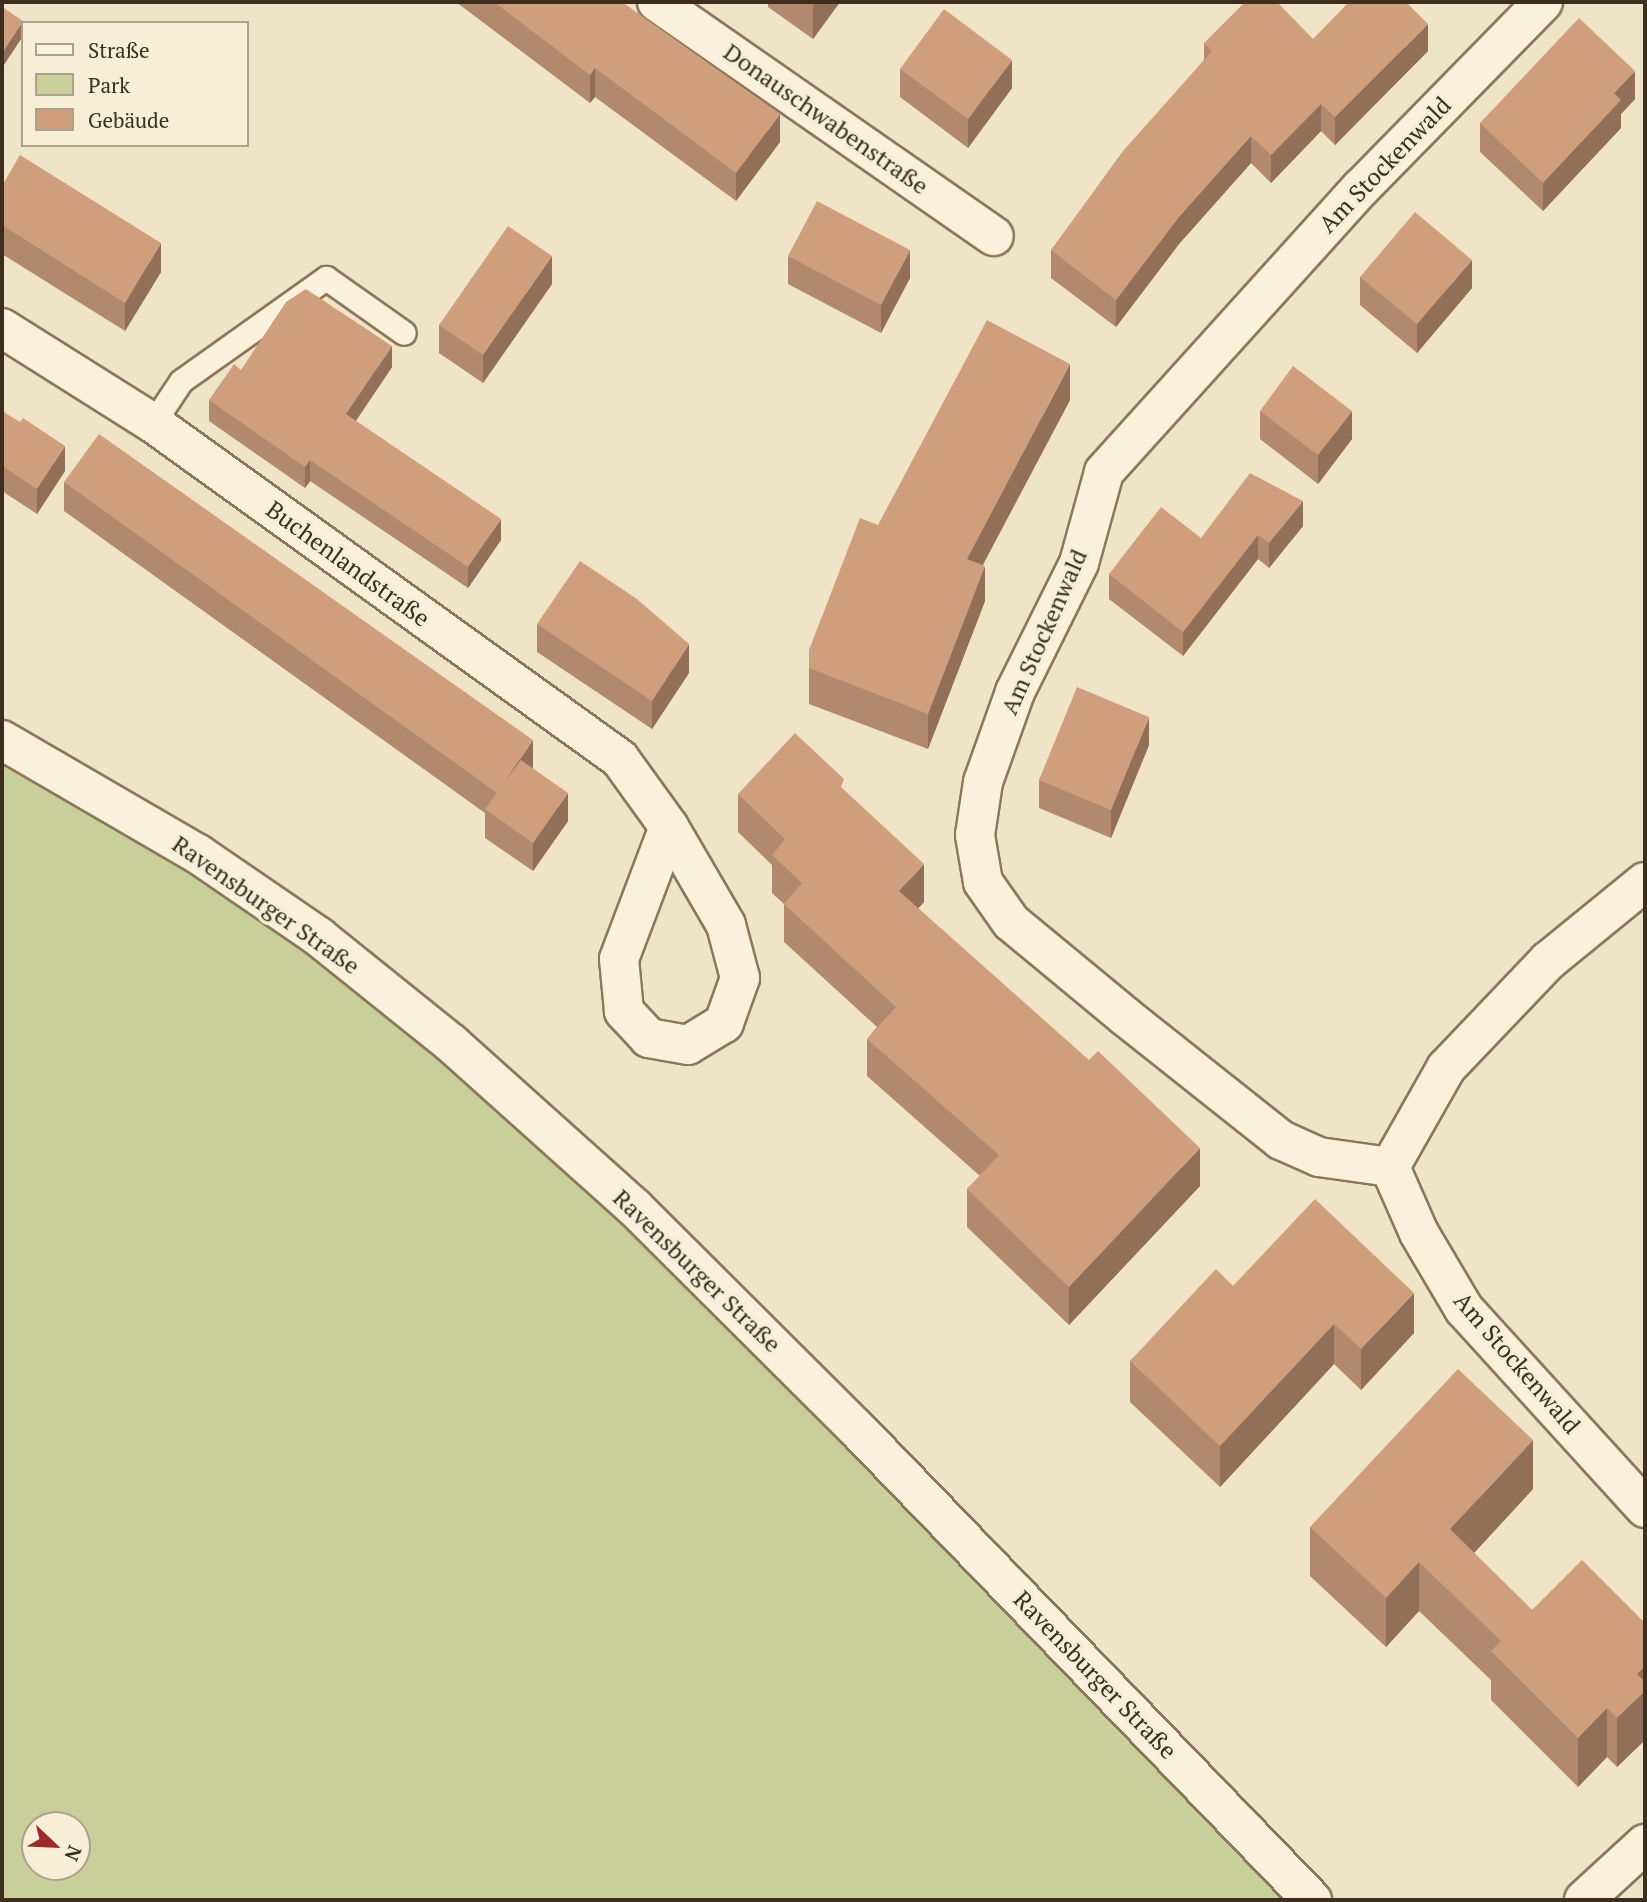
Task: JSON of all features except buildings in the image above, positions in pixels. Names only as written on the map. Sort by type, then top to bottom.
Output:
[{"type":"street","name":"Donauschwabenstraße","points":[[657,2],[995,236]]},
{"type":"street","name":"Am Stockenwald","points":[[1543,2],[1361,188],[1104,472],[1079,563],[1015,692],[983,782],[975,835],[982,882],[1011,922],[1126,1017],[1281,1140],[1319,1157],[1390,1167],[1419,1233],[1464,1309],[1645,1508]]},
{"type":"street","name":"Buchenlandstraße","points":[[2,328],[153,423],[620,759],[669,827],[726,925],[740,978],[724,1023],[688,1045],[649,1038],[624,1011],[620,958],[669,827]]},
{"type":"street","name":"Ravensburger Straße","points":[[2,740],[198,854],[319,937],[451,1043],[635,1208],[857,1429],[1312,1900]]},
{"type":"street","points":[[1390,1167],[1446,1069],[1548,961],[1645,882]]},
{"type":"street","points":[[1584,1900],[1645,1844]]},
{"type":"lane","points":[[153,423],[181,381],[326,278],[404,333]]},
{"type":"green space","points":[[2,746],[451,1043],[1312,1900],[2,1900]]}]
